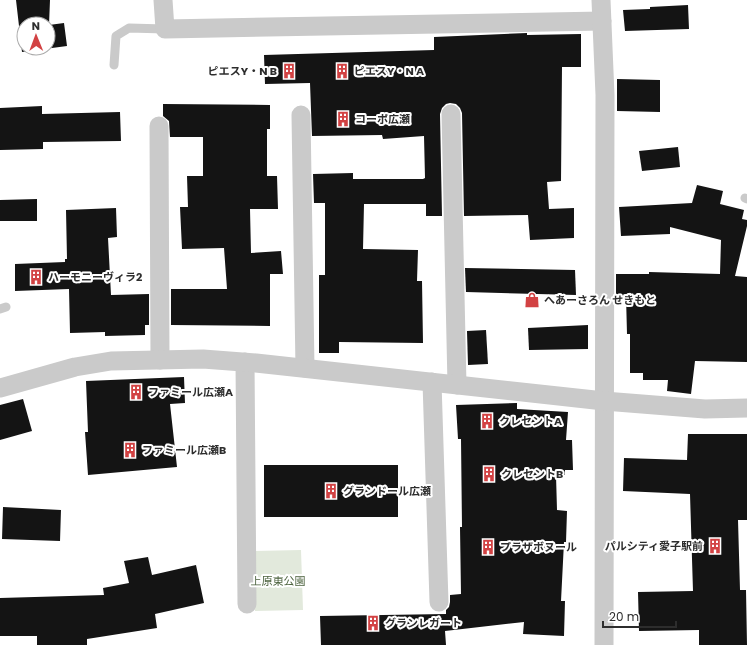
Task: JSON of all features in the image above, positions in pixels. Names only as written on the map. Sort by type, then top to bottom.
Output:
[{"type":"street","points":[[163,0],[165,29],[602,21]]},
{"type":"street","points":[[602,0],[604,95],[604,645]]},
{"type":"street","points":[[451,114],[457,385]]},
{"type":"street","points":[[301,115],[305,368]]},
{"type":"street","points":[[159,126],[160,360]]},
{"type":"street","points":[[0,388],[75,367],[111,361],[203,359],[305,368],[604,401],[705,409],[747,408]]},
{"type":"street","points":[[245,362],[247,604]]},
{"type":"street","points":[[432,382],[439,602]]},
{"type":"lane","points":[[114,65],[116,36],[129,28],[165,29]]},
{"type":"green space","name":"上原東公園","points":[[301,550],[303,610],[255,611],[253,551]]},
{"type":"building","points":[[16,0],[50,0],[49,16],[18,16]]},
{"type":"building","points":[[688,5],[689,29],[625,31],[623,10]]},
{"type":"building","points":[[64,23],[67,46],[56,47],[56,24]]},
{"type":"building","points":[[527,33],[527,35],[581,34],[581,67],[562,67],[561,181],[547,182],[549,209],[574,208],[574,238],[530,240],[528,215],[464,216],[462,113],[456,104],[446,104],[442,108],[440,114],[442,216],[426,216],[426,204],[364,204],[363,249],[418,250],[417,281],[422,281],[423,343],[339,342],[339,353],[319,353],[319,275],[325,275],[325,203],[314,203],[313,174],[353,173],[353,179],[423,179],[425,178],[424,136],[383,139],[382,135],[312,136],[310,83],[265,84],[264,55],[434,50],[434,37]]},
{"type":"building","points":[[617,79],[660,80],[660,112],[617,111]]},
{"type":"building","points":[[163,104],[270,105],[270,129],[267,129],[267,176],[277,176],[278,209],[250,209],[251,253],[281,251],[283,274],[270,274],[270,326],[171,325],[171,289],[227,289],[224,248],[182,249],[180,207],[188,207],[187,176],[203,176],[203,137],[170,137],[169,121],[163,116]]},
{"type":"building","points":[[42,106],[42,114],[120,112],[121,141],[43,142],[43,149],[0,150],[0,108]]},
{"type":"building","points":[[678,147],[680,167],[642,171],[639,151]]},
{"type":"building","points":[[697,185],[723,191],[720,204],[744,210],[742,219],[747,220],[747,226],[735,276],[747,277],[747,362],[695,361],[691,394],[667,391],[668,380],[643,380],[643,373],[630,373],[630,334],[627,334],[626,296],[616,295],[616,274],[649,274],[649,272],[720,274],[721,240],[670,227],[670,234],[621,236],[619,207],[692,203]]},
{"type":"building","points":[[37,199],[37,221],[0,221],[0,200]]},
{"type":"building","points":[[116,208],[117,237],[108,238],[111,295],[149,294],[149,325],[145,325],[145,335],[105,336],[105,332],[70,333],[69,289],[15,291],[15,264],[65,262],[65,259],[67,259],[66,210]]},
{"type":"building","points":[[465,268],[575,270],[576,295],[466,292]]},
{"type":"building","points":[[588,325],[588,349],[529,350],[528,328]]},
{"type":"building","points":[[486,330],[488,364],[468,365],[467,331]]},
{"type":"building","points":[[184,377],[185,403],[170,404],[177,467],[88,475],[85,432],[88,432],[86,381]]},
{"type":"building","points":[[23,399],[32,431],[0,440],[0,405]]},
{"type":"building","points":[[517,403],[517,409],[568,412],[566,440],[572,440],[573,470],[565,470],[565,475],[556,475],[557,510],[567,511],[561,601],[565,601],[564,636],[523,634],[524,622],[445,631],[446,645],[321,645],[320,616],[446,614],[446,610],[449,607],[450,595],[461,594],[461,439],[458,439],[456,405]]},
{"type":"building","points":[[688,434],[747,434],[747,520],[738,520],[740,590],[746,590],[747,645],[699,645],[699,630],[639,631],[638,592],[693,591],[690,494],[623,491],[624,458],[687,460]]},
{"type":"building","name":"グランドール広瀬","points":[[264,465],[398,465],[398,517],[264,517]]},
{"type":"building","points":[[3,507],[61,510],[60,541],[2,539]]},
{"type":"building","points":[[148,557],[152,575],[196,565],[204,603],[155,614],[157,628],[87,639],[87,645],[37,645],[37,636],[0,636],[0,598],[104,595],[103,588],[129,583],[124,561]]},
{"type":"place","name":"ピエスY・N B","points":[[289,71]]},
{"type":"place","name":"ピエスY・N A","points":[[342,71]]},
{"type":"place","name":"コーポ広瀬","points":[[343,119]]},
{"type":"place","name":"ハーモニーヴィラ2","points":[[36,277]]},
{"type":"place","name":"へあーさろん せきもと","points":[[532,300]]},
{"type":"place","name":"ファミール広瀬A","points":[[136,392]]},
{"type":"place","name":"クレセントA","points":[[487,421]]},
{"type":"place","name":"ファミール広瀬B","points":[[130,450]]},
{"type":"place","name":"クレセントB","points":[[489,474]]},
{"type":"place","name":"グランドール広瀬","points":[[331,491]]},
{"type":"place","name":"パルシティ愛子駅前","points":[[715,546]]},
{"type":"place","name":"プラザボヌール","points":[[488,547]]},
{"type":"place","name":"グランレガート","points":[[373,623]]}]
